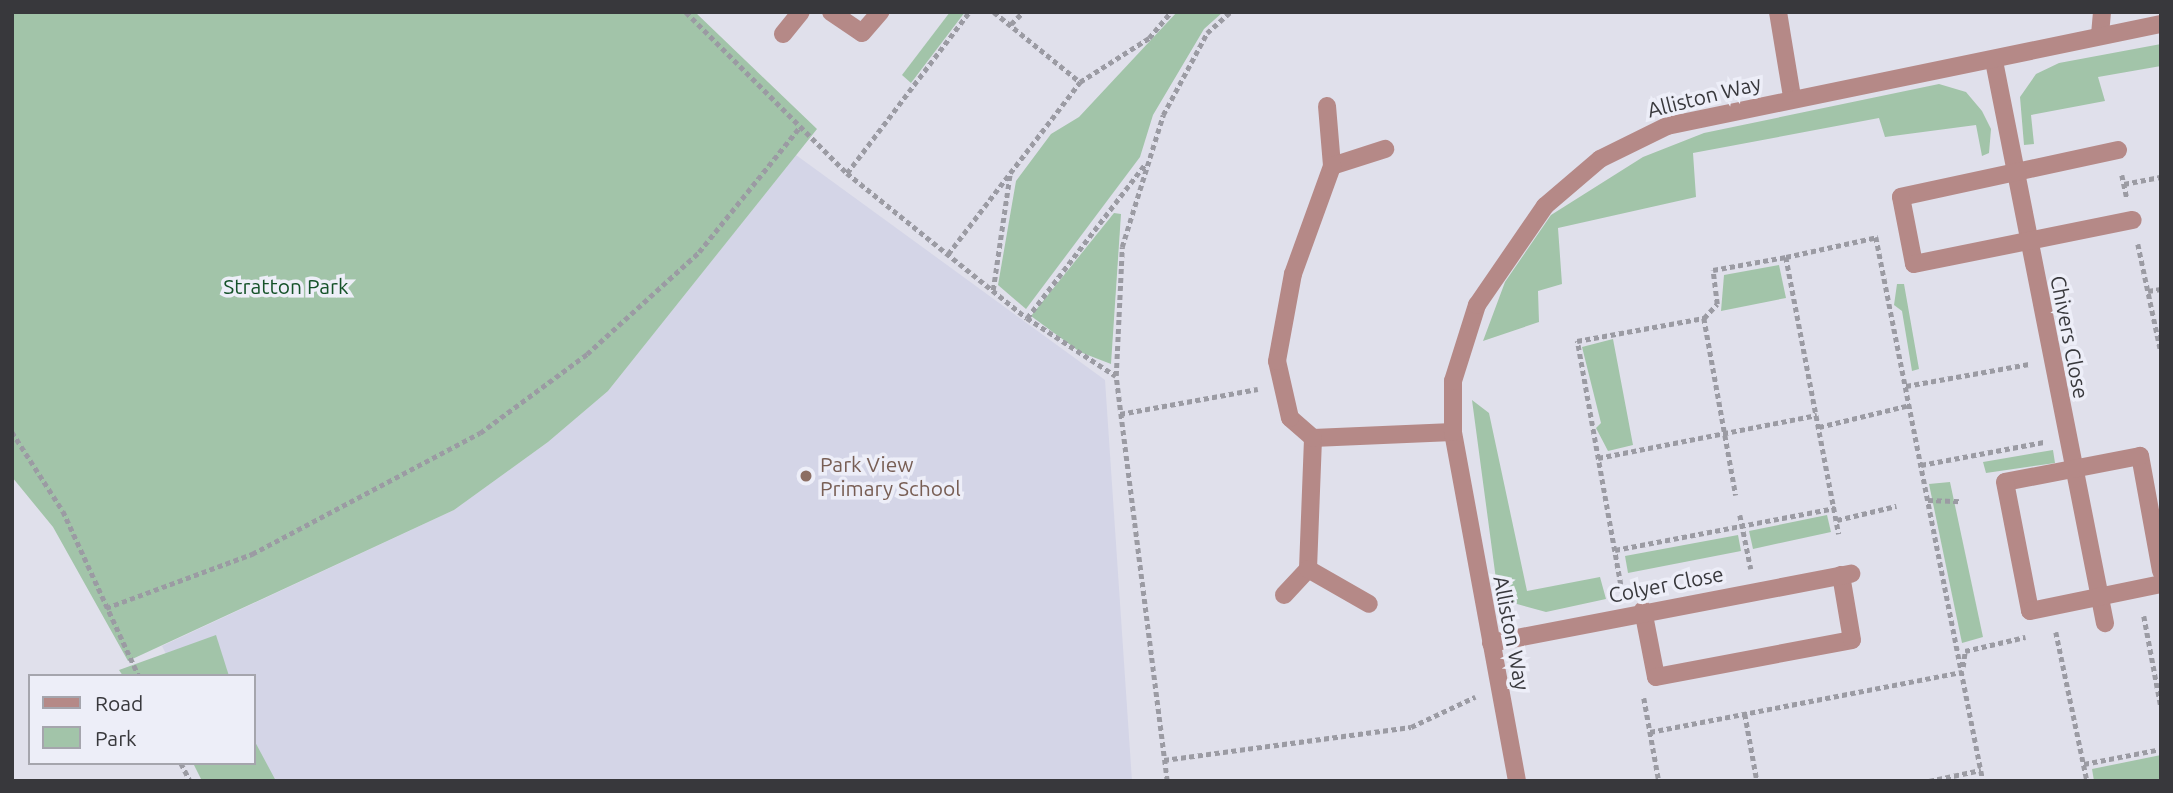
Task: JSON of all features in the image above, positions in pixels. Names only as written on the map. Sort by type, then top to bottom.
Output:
[{"type":"street","points":[[783,34],[801,12]]},
{"type":"street","points":[[831,12],[862,33],[880,12]]},
{"type":"street","points":[[1778,12],[1792,97]]},
{"type":"street","points":[[2100,35],[2102,12]]},
{"type":"street","name":"Alliston Way","points":[[1517,781],[1452,432],[1453,381],[1477,305],[1545,206],[1580,173],[1639,136],[1792,97],[1994,61],[2100,35],[2161,24]]},
{"type":"street","name":"Chivers Close","points":[[1994,61],[2027,240],[2105,622]]},
{"type":"street","points":[[1327,106],[1332,166],[1293,274],[1277,362],[1280,385],[1290,418],[1314,438],[1452,432]]},
{"type":"street","points":[[1332,166],[1385,149]]},
{"type":"street","points":[[2118,150],[2014,170],[1901,197],[1914,264],[2133,220]]},
{"type":"street","points":[[1284,596],[1308,569],[1314,438]]},
{"type":"street","points":[[2161,571],[2140,456],[2006,482],[2030,611],[2161,584]]},
{"type":"street","points":[[1308,569],[1369,604]]},
{"type":"street","name":"Colyer Close","points":[[1490,643],[1635,612],[1846,574],[1852,640],[1656,677],[1635,612]]},
{"type":"path","points":[[686,12],[799,128],[847,173],[1027,318],[1116,376]]},
{"type":"path","points":[[847,173],[969,12]]},
{"type":"path","points":[[994,12],[1080,82]]},
{"type":"path","points":[[1011,24],[1023,12]]},
{"type":"path","points":[[948,254],[1080,82],[1149,38],[1171,12]]},
{"type":"path","points":[[1167,781],[1116,376],[1122,247],[1163,115],[1207,33],[1230,12]]},
{"type":"path","points":[[106,608],[252,554],[480,433],[587,354],[699,252],[799,128]]},
{"type":"path","points":[[1027,318],[1150,159]]},
{"type":"path","points":[[993,291],[1010,173]]},
{"type":"path","points":[[2124,184],[2161,177]]},
{"type":"path","points":[[1635,612],[1615,550],[1577,341],[1704,318],[1717,304],[1713,270],[1907,231]]},
{"type":"path","points":[[1877,237],[1983,781]]},
{"type":"path","points":[[1786,257],[1839,534]]},
{"type":"path","points":[[2148,291],[2161,289]]},
{"type":"path","points":[[1704,318],[1736,495]]},
{"type":"path","points":[[1906,386],[2052,360]]},
{"type":"path","points":[[1120,414],[1280,385]]},
{"type":"path","points":[[1819,427],[1910,405]]},
{"type":"path","points":[[1598,458],[1817,415]]},
{"type":"path","points":[[12,432],[63,511],[138,674]]},
{"type":"path","points":[[1921,466],[2067,438]]},
{"type":"path","points":[[1928,500],[1961,501]]},
{"type":"path","points":[[1837,520],[1896,506]]},
{"type":"path","points":[[1615,550],[1835,508]]},
{"type":"path","points":[[1740,515],[1755,590]]},
{"type":"path","points":[[2144,616],[2161,706]]},
{"type":"path","points":[[2056,632],[2087,781]]},
{"type":"path","points":[[1962,672],[1965,651],[1980,645]]},
{"type":"path","points":[[1650,732],[1962,672]]},
{"type":"path","points":[[1164,760],[1411,727],[1454,702],[1502,699]]},
{"type":"path","points":[[1745,715],[1757,781]]},
{"type":"path","points":[[2084,764],[2161,749]]},
{"type":"path","points":[[182,765],[190,781]]},
{"type":"path","points":[[1929,781],[1981,770]]},
{"type":"shaded area","name":"Park View Primary School","points":[[796,155],[1105,380],[1132,781],[228,781],[251,765],[256,765],[256,674],[176,674],[162,646],[454,510],[548,442],[608,391]]},
{"type":"green space","name":"Stratton Park","points":[[12,12],[695,12],[817,129],[608,391],[548,442],[454,510],[128,661],[53,527],[12,477]]},
{"type":"green space","points":[[950,12],[965,12],[911,83],[902,75]]},
{"type":"green space","points":[[1177,12],[1223,12],[1204,29],[1153,115],[1140,157],[1026,309],[998,285],[1016,181],[1051,134],[1079,117]]},
{"type":"green space","points":[[2161,44],[2161,66],[2098,77],[2105,101],[2031,115],[2034,144],[2024,145],[2020,97],[2036,74],[2059,63]]},
{"type":"green space","points":[[1939,84],[1966,92],[1982,111],[1991,129],[1989,153],[1982,156],[1976,125],[1885,137],[1879,118],[1693,153],[1696,197],[1558,228],[1562,284],[1538,291],[1539,322],[1483,341],[1505,282],[1551,215],[1643,157],[1704,133]]},
{"type":"green space","points":[[1114,213],[1121,214],[1111,364],[1080,352],[1031,316]]},
{"type":"green space","points":[[1779,265],[1786,298],[1721,311],[1724,275]]},
{"type":"green space","points":[[1897,284],[1904,284],[1919,369],[1912,371],[1902,311],[1894,305]]},
{"type":"green space","points":[[1613,339],[1633,445],[1608,451],[1596,428],[1601,423],[1582,347]]},
{"type":"green space","points":[[1472,400],[1489,413],[1527,591],[1600,577],[1606,599],[1546,612],[1517,604],[1497,587]]},
{"type":"green space","points":[[2053,450],[2055,463],[1986,473],[1983,462]]},
{"type":"green space","points":[[1950,482],[1983,637],[1962,643],[1929,484]]},
{"type":"green space","points":[[1827,515],[1831,532],[1753,549],[1749,531]]},
{"type":"green space","points":[[1738,535],[1741,551],[1628,573],[1625,556]]},
{"type":"green space","points":[[216,635],[228,674],[122,674],[119,670]]},
{"type":"green space","points":[[256,744],[276,781],[202,781],[194,765],[256,765]]},
{"type":"green space","points":[[2161,755],[2161,781],[2094,781],[2092,769]]},
{"type":"place","name":"Park View Primary School","points":[[806,476]]}]
